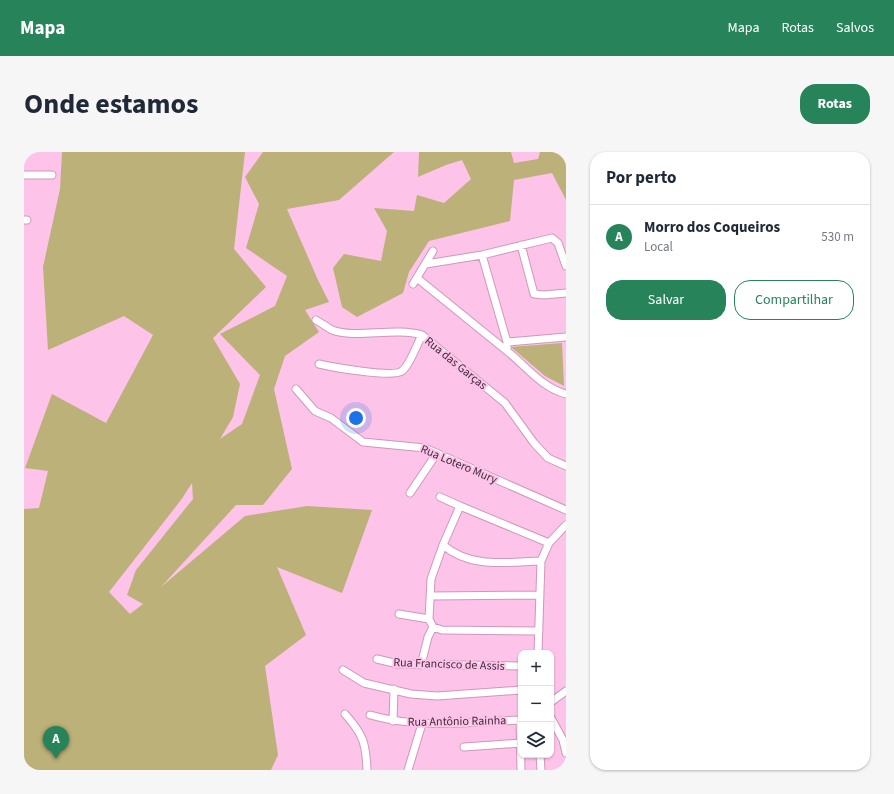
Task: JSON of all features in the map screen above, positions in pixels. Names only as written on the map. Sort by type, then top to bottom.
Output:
[{"type":"street","points":[[24,175],[52,175]]},
{"type":"street","points":[[426,264],[482,254],[548,238],[554,238],[558,243],[566,266]]},
{"type":"street","points":[[521,245],[533,293],[538,296],[544,296],[566,292]]},
{"type":"street","points":[[433,251],[415,281],[507,351],[546,385],[558,392],[566,394]]},
{"type":"street","points":[[482,254],[506,342],[507,351]]},
{"type":"street","name":"Rua das Garças","points":[[316,320],[333,330],[348,332],[405,331],[422,335],[505,403],[534,443],[548,458],[566,466]]},
{"type":"street","points":[[319,364],[355,370],[397,373],[404,369],[422,335]]},
{"type":"street","points":[[506,342],[566,337]]},
{"type":"street","name":"Rua Lotero Mury","points":[[296,389],[315,411],[331,418],[363,442],[416,446],[437,453],[566,510]]},
{"type":"street","points":[[410,493],[437,453]]},
{"type":"street","points":[[440,497],[549,543]]},
{"type":"street","points":[[460,506],[443,545],[431,579],[429,619],[433,627],[442,630],[539,631]]},
{"type":"street","points":[[538,650],[541,561],[549,543],[566,525]]},
{"type":"street","points":[[443,545],[471,561],[541,561]]},
{"type":"street","points":[[431,596],[539,595]]},
{"type":"street","points":[[399,614],[429,619]]},
{"type":"street","points":[[421,665],[428,637],[433,627]]},
{"type":"street","name":"Rua Francisco de Assis","points":[[377,659],[398,664],[518,666]]},
{"type":"street","points":[[343,670],[364,683],[411,694],[437,696],[518,690]]},
{"type":"street","points":[[393,721],[394,689]]},
{"type":"street","points":[[554,700],[566,691]]},
{"type":"street","points":[[345,714],[363,737],[367,770]]},
{"type":"street","name":"Rua Antônio Rainha","points":[[370,715],[393,721],[422,724],[518,720]]},
{"type":"street","points":[[553,722],[563,740],[566,753]]},
{"type":"street","points":[[408,770],[422,724]]},
{"type":"street","points":[[464,747],[518,743]]},
{"type":"street","points":[[516,770],[521,770],[521,758]]},
{"type":"street","points":[[540,758],[541,770]]},
{"type":"shaded area","points":[[62,152],[245,152],[234,249],[266,287],[213,338],[240,384],[233,417],[220,439],[242,424],[260,375],[220,334],[275,306],[287,276],[246,248],[259,204],[245,177],[263,152],[394,152],[339,200],[287,209],[329,302],[305,310],[319,332],[285,356],[274,389],[292,469],[263,505],[236,505],[161,587],[245,516],[307,506],[372,510],[342,593],[277,567],[306,635],[265,666],[278,755],[271,770],[24,770],[24,509],[39,508],[48,471],[25,468],[52,394],[106,423],[153,335],[124,316],[48,350],[43,267],[60,189]],"holes":[[[192,483],[193,499],[136,570],[127,595],[143,604],[130,614],[109,592],[181,500]]]},
{"type":"shaded area","points":[[419,152],[511,152],[514,163],[538,159],[540,152],[566,152],[566,200],[552,173],[514,180],[510,221],[429,241],[409,272],[403,293],[357,317],[342,307],[333,268],[344,254],[381,261],[387,231],[374,208],[414,211],[417,195],[444,203],[471,179],[462,160],[418,177]]},
{"type":"shaded area","points":[[562,343],[564,386],[545,376],[511,347]]},
{"type":"place","name":"Morro dos Coqueiros","points":[[56,759]]}]
